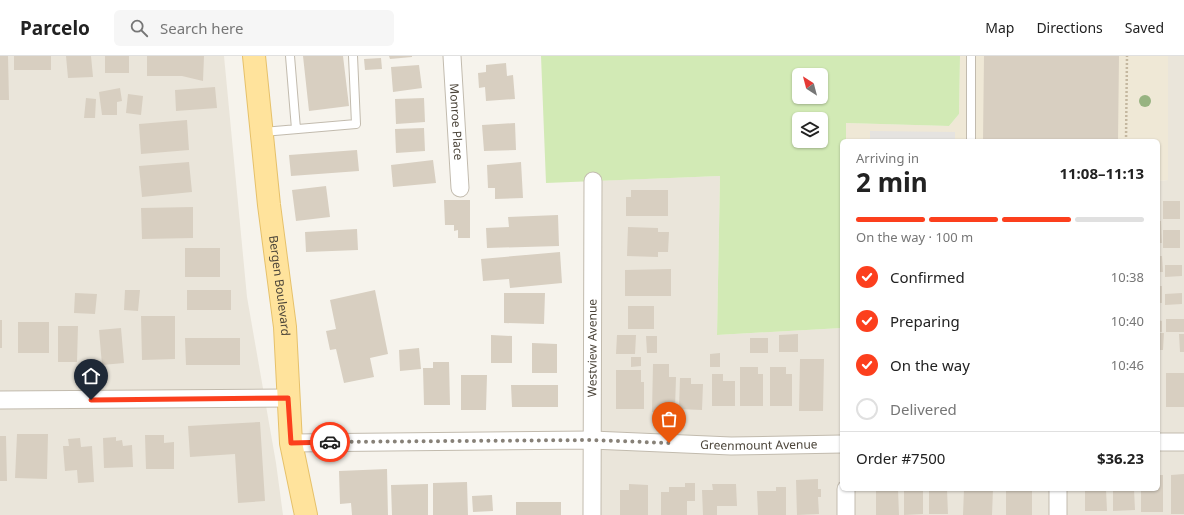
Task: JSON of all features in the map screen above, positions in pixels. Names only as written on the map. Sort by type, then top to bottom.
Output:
[{"type":"main road","name":"Bergen Boulevard","points":[[254,56],[261,133],[285,327],[291,443],[306,515]]},
{"type":"street","name":"Monroe Place","points":[[452,56],[460,188]]},
{"type":"street","name":"Westview Avenue","points":[[592,515],[593,181]]},
{"type":"street","points":[[0,400],[288,398]]},
{"type":"street","name":"Greenmount Avenue","points":[[291,443],[592,440],[731,446],[840,444]]},
{"type":"street","points":[[1160,442],[1184,442]]},
{"type":"street","points":[[846,491],[846,515]]},
{"type":"street","points":[[1058,491],[1058,515]]},
{"type":"lane","points":[[290,56],[296,129]]},
{"type":"lane","points":[[261,133],[356,124],[353,56]]},
{"type":"lane","points":[[971,56],[971,139]]},
{"type":"path","points":[[1126,139],[1127,56]]},
{"type":"shaded area","points":[[0,56],[224,56],[247,297],[276,463],[283,515],[0,515]]},
{"type":"shaded area","points":[[960,56],[1168,56],[1168,180],[1160,181],[1160,139],[846,139],[846,123],[949,126],[959,114]]},
{"type":"shaded area","points":[[1168,56],[1184,56],[1184,515],[592,515],[593,181],[720,176],[717,335],[840,328],[840,491],[1160,491],[1160,181],[1168,180]]},
{"type":"shaded area","points":[[870,131],[955,132],[955,139],[870,139]]},
{"type":"green space","points":[[541,56],[960,56],[959,114],[949,126],[846,123],[846,139],[840,139],[840,328],[717,335],[720,176],[546,183]]},
{"type":"building","points":[[0,56],[8,56],[9,100],[0,100]]},
{"type":"building","points":[[14,56],[51,56],[51,70],[14,70]]},
{"type":"building","points":[[66,56],[91,56],[93,77],[68,78]]},
{"type":"building","points":[[105,56],[129,56],[129,73],[105,73]]},
{"type":"building","points":[[147,56],[204,56],[203,81],[182,76],[147,76]]},
{"type":"building","points":[[303,56],[343,56],[349,106],[309,111]]},
{"type":"building","points":[[389,56],[412,56],[412,57],[390,59]]},
{"type":"building","points":[[984,56],[1119,56],[1118,139],[983,139]]},
{"type":"building","points":[[381,58],[382,69],[365,70],[364,59]]},
{"type":"building","points":[[506,63],[507,76],[513,75],[515,99],[486,101],[485,87],[479,88],[478,73],[486,72],[486,65]]},
{"type":"building","points":[[419,65],[422,88],[393,92],[391,67]]},
{"type":"building","points":[[215,87],[217,108],[176,111],[175,90]]},
{"type":"building","points":[[120,88],[122,101],[117,102],[117,115],[102,115],[99,92]]},
{"type":"building","points":[[128,94],[143,96],[141,115],[126,113]]},
{"type":"building","points":[[86,98],[96,99],[95,118],[84,118]]},
{"type":"building","points":[[424,98],[425,122],[396,124],[395,99]]},
{"type":"building","points":[[187,120],[189,150],[141,154],[139,124]]},
{"type":"building","points":[[515,123],[516,150],[484,151],[482,125]]},
{"type":"building","points":[[424,128],[425,151],[396,153],[395,129]]},
{"type":"building","points":[[357,150],[359,171],[291,176],[289,155]]},
{"type":"building","points":[[433,160],[436,183],[393,187],[391,165]]},
{"type":"building","points":[[189,162],[192,192],[142,197],[139,166]]},
{"type":"building","points":[[521,162],[523,198],[495,199],[495,188],[488,188],[487,165]]},
{"type":"building","points":[[326,186],[330,217],[296,221],[292,190]]},
{"type":"building","points":[[631,190],[668,190],[668,216],[626,216],[626,197],[631,197]]},
{"type":"building","points":[[444,200],[470,200],[470,238],[458,238],[458,230],[454,231],[454,225],[445,225]]},
{"type":"building","points":[[1163,201],[1180,201],[1180,219],[1163,219]]},
{"type":"building","points":[[193,207],[193,238],[142,239],[141,208]]},
{"type":"building","points":[[558,215],[559,246],[487,248],[486,228],[509,227],[508,217]]},
{"type":"building","points":[[1160,221],[1161,221],[1162,243],[1160,243]]},
{"type":"building","points":[[628,227],[658,228],[658,232],[669,232],[668,252],[658,252],[658,257],[627,256]]},
{"type":"building","points":[[357,229],[358,250],[306,252],[305,232]]},
{"type":"building","points":[[1163,230],[1180,230],[1180,248],[1163,248]]},
{"type":"building","points":[[185,248],[220,248],[220,277],[185,277]]},
{"type":"building","points":[[560,252],[562,283],[510,288],[509,279],[483,281],[481,259]]},
{"type":"building","points":[[1160,256],[1162,256],[1163,272],[1160,272]]},
{"type":"building","points":[[1165,265],[1182,265],[1182,276],[1165,277]]},
{"type":"building","points":[[671,269],[671,296],[625,296],[625,270]]},
{"type":"building","points":[[1160,286],[1162,286],[1162,303],[1160,303]]},
{"type":"building","points":[[125,290],[140,290],[138,311],[124,310]]},
{"type":"building","points":[[187,290],[231,290],[231,310],[187,310]]},
{"type":"building","points":[[375,290],[388,354],[370,358],[374,377],[344,383],[336,349],[330,350],[326,331],[336,329],[330,300]]},
{"type":"building","points":[[75,293],[97,294],[95,314],[74,313]]},
{"type":"building","points":[[504,293],[545,293],[544,324],[504,323]]},
{"type":"building","points":[[1182,293],[1182,304],[1165,305],[1165,294]]},
{"type":"building","points":[[628,306],[654,306],[654,329],[628,329]]},
{"type":"building","points":[[141,316],[175,316],[175,359],[142,360]]},
{"type":"building","points":[[1166,319],[1184,319],[1184,332],[1166,332]]},
{"type":"building","points":[[0,320],[2,320],[2,348],[0,348]]},
{"type":"building","points":[[1160,320],[1162,321],[1162,332],[1160,332]]},
{"type":"building","points":[[18,322],[49,322],[49,353],[18,353]]},
{"type":"building","points":[[58,326],[78,326],[77,362],[58,362]]},
{"type":"building","points":[[121,328],[124,363],[102,365],[99,330]]},
{"type":"building","points":[[1160,333],[1164,333],[1163,350],[1160,350]]},
{"type":"building","points":[[798,334],[798,352],[779,352],[779,335]]},
{"type":"building","points":[[1179,334],[1184,334],[1184,352],[1180,352]]},
{"type":"building","points":[[491,335],[512,336],[512,363],[491,363]]},
{"type":"building","points":[[617,335],[636,335],[635,354],[616,354]]},
{"type":"building","points":[[646,336],[657,336],[657,353],[647,353]]},
{"type":"building","points":[[185,338],[240,338],[240,365],[186,365]]},
{"type":"building","points":[[750,338],[768,338],[768,353],[750,353]]},
{"type":"building","points":[[532,343],[557,344],[557,373],[532,373]]},
{"type":"building","points":[[419,348],[421,369],[400,371],[399,350]]},
{"type":"building","points":[[720,353],[720,367],[710,367],[710,354]]},
{"type":"building","points":[[631,357],[641,357],[641,366],[631,367]]},
{"type":"building","points":[[800,359],[824,359],[823,411],[799,411]]},
{"type":"building","points":[[433,362],[449,362],[450,405],[424,405],[423,368],[433,368]]},
{"type":"building","points":[[653,364],[669,364],[669,377],[676,377],[675,409],[668,409],[668,412],[652,412]]},
{"type":"building","points":[[740,367],[758,367],[758,374],[763,374],[763,406],[740,406]]},
{"type":"building","points":[[770,367],[786,367],[786,374],[792,374],[792,406],[770,406]]},
{"type":"building","points":[[616,370],[641,370],[641,382],[644,382],[644,409],[616,409]]},
{"type":"building","points":[[1166,373],[1184,373],[1184,407],[1166,407]]},
{"type":"building","points":[[712,374],[723,374],[723,381],[735,381],[735,406],[712,406]]},
{"type":"building","points":[[461,375],[487,375],[486,410],[461,410]]},
{"type":"building","points":[[680,378],[691,378],[691,384],[703,384],[702,410],[679,409]]},
{"type":"building","points":[[511,385],[558,385],[558,407],[512,407]]},
{"type":"building","points":[[260,422],[265,501],[238,503],[235,454],[190,457],[188,426]]},
{"type":"building","points":[[17,434],[48,434],[47,479],[15,478]]},
{"type":"building","points":[[145,435],[164,435],[164,443],[174,442],[174,469],[146,469]]},
{"type":"building","points":[[0,436],[6,436],[7,481],[0,481]]},
{"type":"building","points":[[116,437],[116,441],[122,440],[123,446],[132,445],[133,467],[104,468],[103,438]]},
{"type":"building","points":[[80,438],[81,447],[92,446],[94,482],[78,483],[77,470],[65,471],[63,446],[69,446],[68,439]]},
{"type":"building","points":[[387,469],[388,515],[352,515],[351,503],[340,504],[339,471]]},
{"type":"building","points":[[1184,474],[1184,514],[1171,514],[1171,475]]},
{"type":"building","points":[[1160,475],[1163,475],[1163,512],[1141,512],[1141,491],[1160,491]]},
{"type":"building","points":[[818,479],[818,489],[821,489],[821,497],[818,497],[819,514],[797,515],[796,480]]},
{"type":"building","points":[[467,482],[468,515],[433,515],[433,483]]},
{"type":"building","points":[[685,483],[695,483],[695,501],[687,501],[687,515],[661,515],[661,492],[669,492],[669,487],[685,487]]},
{"type":"building","points":[[428,484],[428,515],[392,515],[391,485]]},
{"type":"building","points":[[629,484],[648,485],[648,515],[620,515],[620,490],[629,490]]},
{"type":"building","points":[[712,484],[736,484],[737,506],[717,506],[717,515],[703,515],[702,490],[713,490]]},
{"type":"building","points":[[776,487],[786,487],[786,515],[758,515],[757,491],[776,491]]},
{"type":"building","points":[[876,491],[898,491],[899,515],[876,515]]},
{"type":"building","points":[[904,491],[923,491],[923,514],[904,515]]},
{"type":"building","points":[[929,491],[947,491],[948,514],[929,514]]},
{"type":"building","points":[[964,491],[993,491],[992,515],[963,515]]},
{"type":"building","points":[[1006,491],[1032,491],[1032,515],[1006,515]]},
{"type":"building","points":[[1085,491],[1106,491],[1107,511],[1085,511]]},
{"type":"building","points":[[1113,491],[1134,491],[1135,510],[1113,511]]},
{"type":"building","points":[[492,495],[493,511],[473,512],[472,496]]},
{"type":"building","points":[[516,502],[561,502],[561,515],[516,515]]},
{"type":"way so far","points":[[330,442],[592,440],[669,443]]},
{"type":"route","points":[[91,400],[288,398],[291,443],[330,442]]}]
